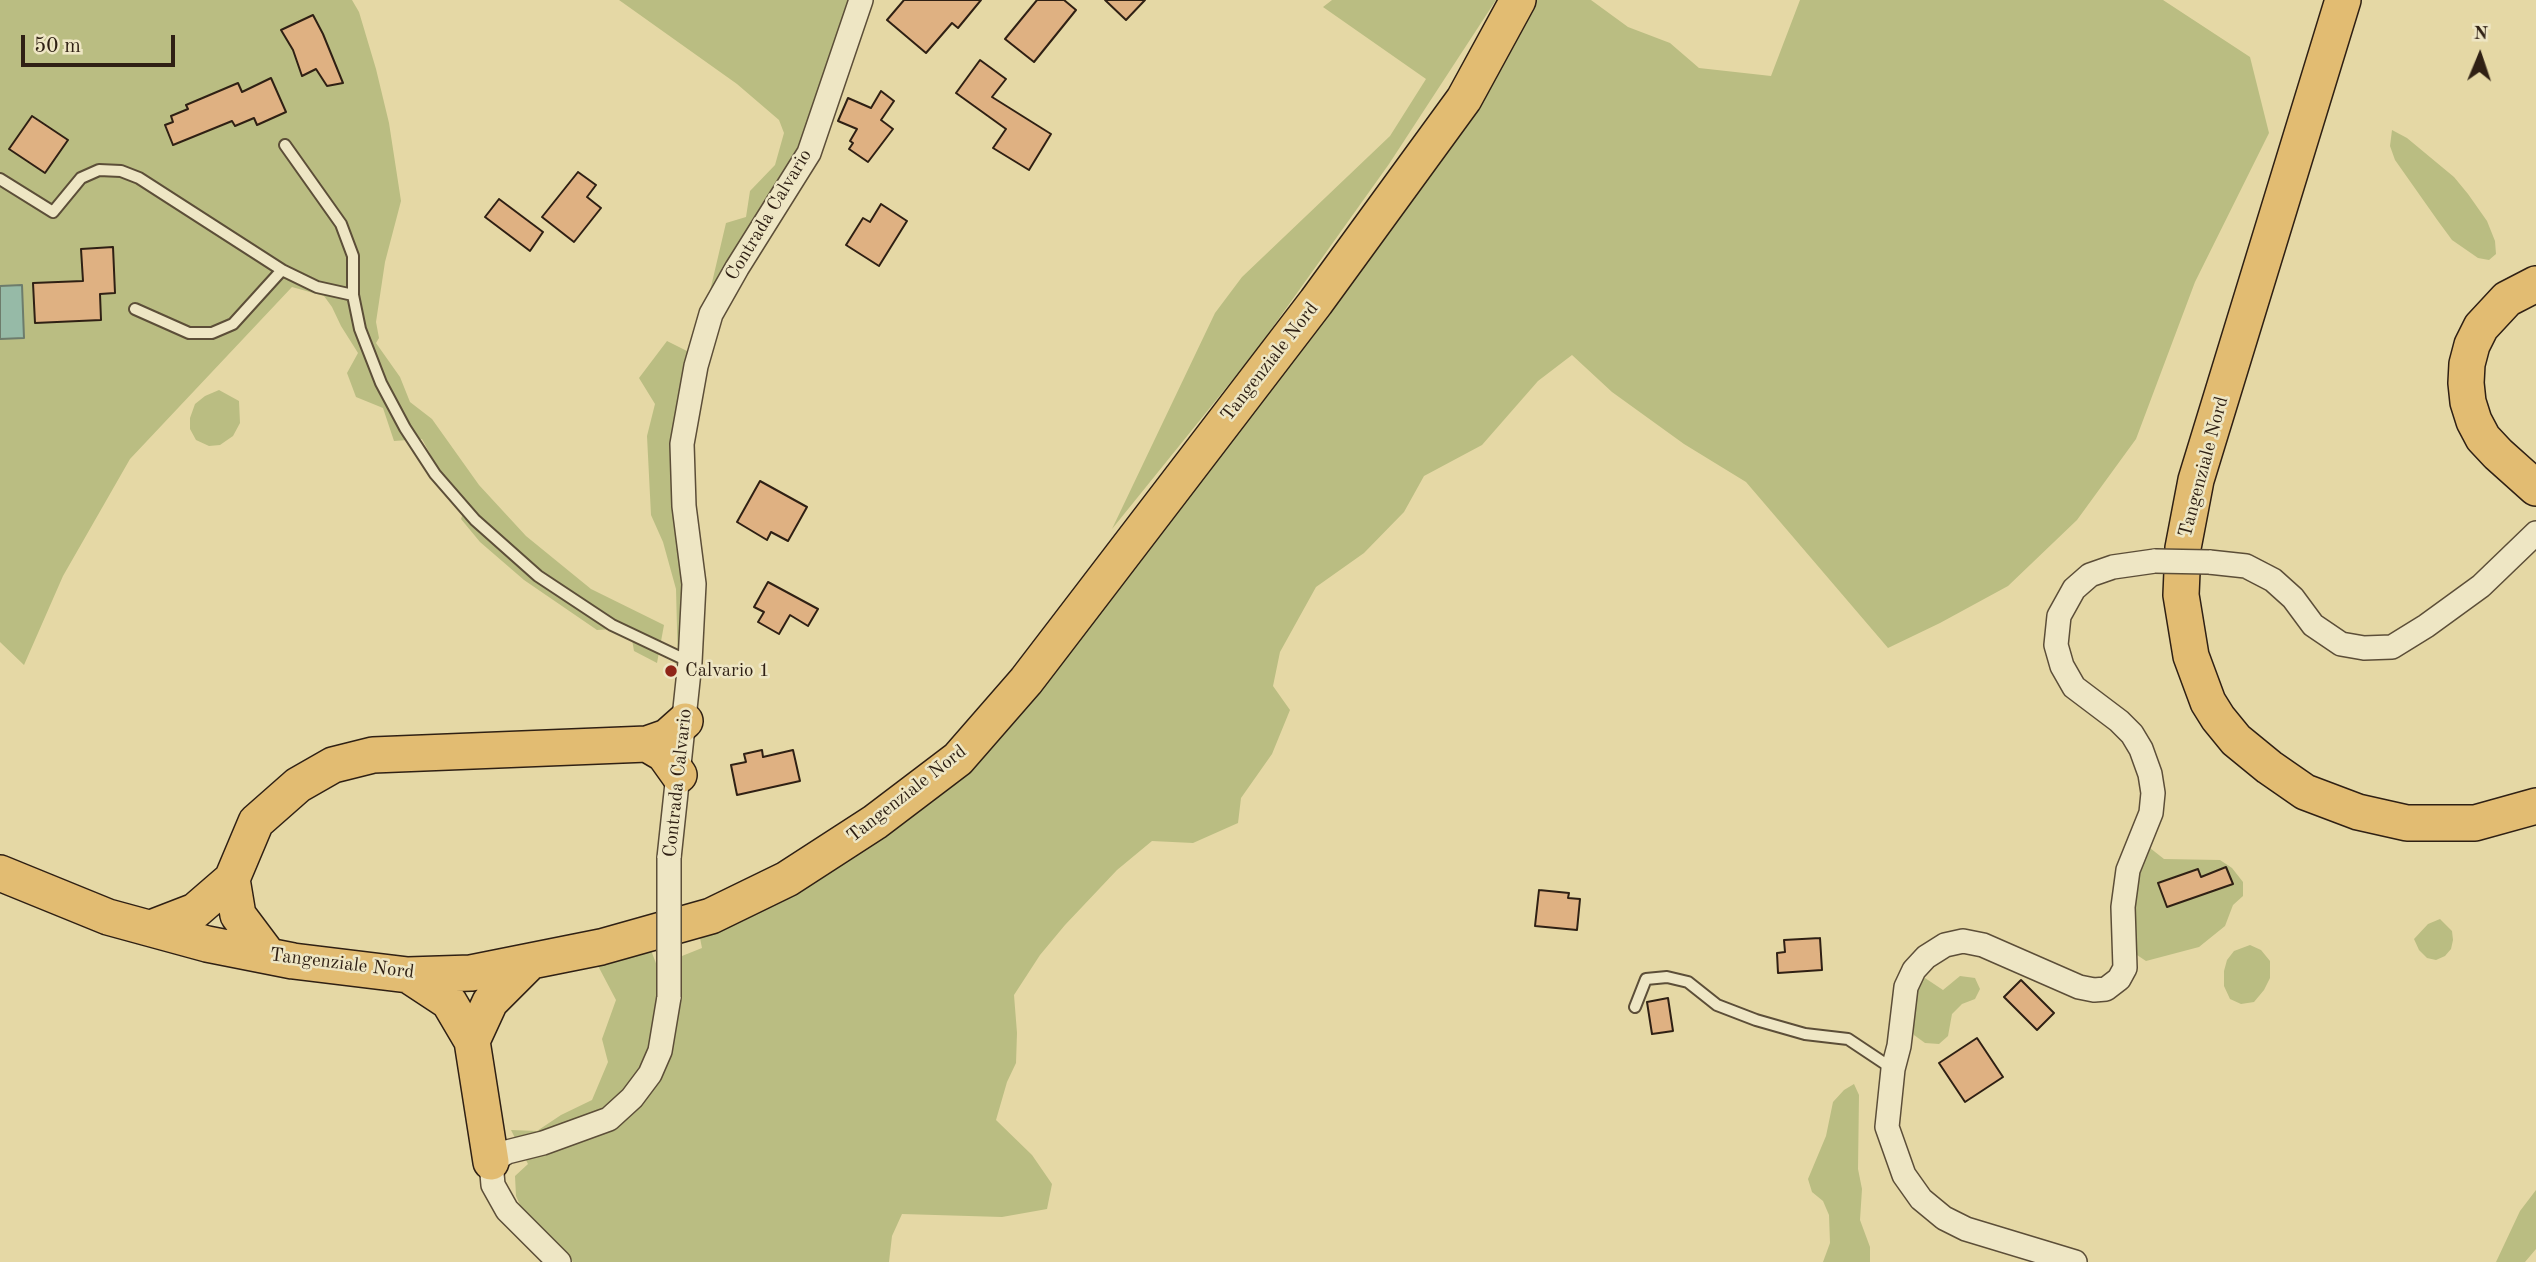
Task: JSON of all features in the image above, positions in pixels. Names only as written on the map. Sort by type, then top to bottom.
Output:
[{"type":"main road","name":"Tangenziale Nord","points":[[0,873],[108,917],[207,944],[408,975],[471,973],[601,947],[711,916],[787,879],[875,822],[958,759],[1026,681],[1316,302],[1464,99],[1518,0]]},
{"type":"main road","name":"Tangenziale Nord","points":[[2343,0],[2196,480],[2183,548],[2181,595],[2191,656],[2208,702],[2235,740],[2305,792],[2358,812],[2407,823],[2475,823],[2536,806]]},
{"type":"main road","points":[[2536,284],[2507,299],[2481,327],[2469,354],[2466,383],[2468,402],[2483,438],[2536,488]]},
{"type":"main road","points":[[151,928],[195,911],[232,879],[256,822],[298,785],[333,765],[373,755],[647,744],[667,737],[685,721]]},
{"type":"main road","points":[[647,744],[664,754],[678,775]]},
{"type":"main road","points":[[232,879],[238,915],[268,955]]},
{"type":"main road","points":[[472,1041],[490,1002],[530,962]]},
{"type":"main road","points":[[408,975],[449,1002],[472,1041],[491,1161]]},
{"type":"street","name":"Contrada Calvario","points":[[491,1161],[507,1152],[543,1143],[609,1119],[632,1098],[650,1074],[660,1051],[669,997],[669,858],[685,721],[694,584],[684,506],[682,444],[696,366],[711,314],[809,153],[858,2]]},
{"type":"street","points":[[2075,1262],[1966,1229],[1944,1218],[1920,1199],[1904,1175],[1887,1127],[1906,987],[1914,970],[1926,957],[1945,945],[1963,941],[1983,945],[2079,987],[2094,990],[2106,989],[2119,979],[2125,968],[2123,907],[2128,870],[2151,813],[2150,774],[2132,734],[2074,687],[2063,666],[2056,645],[2059,616],[2074,589],[2091,575],[2113,567],[2155,561],[2246,566],[2273,580],[2293,598],[2313,625],[2341,643],[2364,648],[2392,647],[2481,586],[2536,533]]},
{"type":"street","points":[[491,1161],[493,1185],[507,1210],[559,1262]]},
{"type":"lane","points":[[285,145],[341,224],[353,256],[353,295],[359,329],[381,383],[405,428],[435,474],[475,520],[538,576],[612,625],[690,662]]},
{"type":"lane","points":[[0,179],[53,212],[81,178],[99,170],[121,171],[139,178],[282,270],[317,286],[353,295]]},
{"type":"lane","points":[[135,309],[189,333],[212,333],[233,324],[282,270]]},
{"type":"lane","points":[[1635,1007],[1646,979],[1667,977],[1689,982],[1717,1005],[1805,1034],[1848,1039],[1893,1069]]},
{"type":"green space","points":[[0,0],[352,0],[359,12],[376,69],[389,123],[401,201],[385,262],[376,322],[379,338],[376,343],[400,377],[410,402],[432,419],[479,485],[526,536],[591,589],[664,625],[657,663],[634,651],[630,628],[597,630],[524,580],[480,542],[461,519],[466,505],[441,474],[422,439],[394,441],[383,408],[356,397],[347,373],[358,353],[324,296],[292,287],[130,459],[63,576],[24,665],[0,642]]},
{"type":"green space","points":[[619,0],[856,0],[821,105],[785,180],[710,291],[726,223],[746,217],[750,191],[775,165],[784,133],[779,120],[737,84]]},
{"type":"green space","points":[[1332,0],[1496,0],[1389,164],[1255,352],[1112,529],[1215,313],[1242,277],[1390,136],[1426,79],[1323,7]]},
{"type":"green space","points":[[1537,0],[1591,0],[1628,27],[1670,43],[1699,68],[1771,76],[1800,0],[2163,0],[2250,57],[2269,133],[2195,282],[2136,439],[2077,520],[2008,586],[1888,648],[1746,482],[1684,444],[1612,392],[1572,355],[1538,381],[1482,445],[1424,476],[1404,512],[1364,553],[1316,587],[1280,652],[1273,686],[1290,710],[1272,754],[1241,798],[1238,823],[1193,843],[1152,841],[1117,870],[1065,925],[1040,955],[1014,995],[1016,1063],[1007,1082],[996,1120],[1032,1155],[1052,1184],[1047,1209],[1002,1217],[902,1214],[892,1236],[889,1262],[573,1262],[525,1216],[516,1196],[515,1176],[528,1164],[511,1130],[537,1131],[561,1115],[592,1100],[608,1062],[602,1039],[616,1000],[596,962],[649,945],[657,966],[702,948],[698,928],[947,788],[1472,108]]},
{"type":"green space","points":[[2392,130],[2407,138],[2454,177],[2468,194],[2487,221],[2495,241],[2496,254],[2489,260],[2478,258],[2452,240],[2395,160],[2390,146]]},
{"type":"green space","points":[[667,341],[693,354],[687,576],[678,668],[676,589],[663,542],[651,515],[647,436],[655,404],[639,378]]},
{"type":"green space","points":[[219,390],[239,401],[240,423],[233,436],[220,445],[209,446],[196,440],[190,429],[190,418],[195,404]]},
{"type":"green space","points":[[2150,848],[2164,859],[2220,860],[2232,868],[2243,882],[2243,896],[2233,905],[2225,926],[2199,947],[2146,961],[2134,953],[2133,901],[2142,866]]},
{"type":"green space","points":[[2440,919],[2452,931],[2453,940],[2451,949],[2436,960],[2427,958],[2414,939],[2428,924]]},
{"type":"green space","points":[[2250,945],[2261,950],[2270,961],[2270,978],[2254,1002],[2241,1004],[2230,999],[2224,986],[2224,971],[2227,960],[2234,951]]},
{"type":"green space","points":[[1960,976],[1975,978],[1980,989],[1975,999],[1962,1004],[1952,1014],[1948,1036],[1939,1044],[1925,1043],[1914,1035],[1910,1022],[1912,987],[1925,978],[1943,990]]},
{"type":"green space","points":[[1854,1084],[1859,1095],[1858,1169],[1862,1189],[1860,1220],[1870,1247],[1870,1262],[1823,1262],[1830,1243],[1829,1215],[1823,1201],[1812,1192],[1808,1179],[1826,1136],[1833,1102]]},
{"type":"green space","points":[[2536,1190],[2536,1249],[2525,1262],[2496,1262],[2520,1211]]},
{"type":"shaded area","points":[[22,285],[24,338],[0,339],[0,286]]},
{"type":"building","points":[[904,0],[981,0],[958,28],[952,23],[926,53],[887,20]]},
{"type":"building","points":[[1037,0],[1064,0],[1076,10],[1034,62],[1005,39]]},
{"type":"building","points":[[1105,0],[1145,0],[1126,20]]},
{"type":"building","points":[[313,15],[343,83],[327,86],[316,69],[302,76],[293,50],[281,30]]},
{"type":"building","points":[[980,60],[1006,79],[992,97],[1051,134],[1029,170],[993,148],[1006,129],[956,93]]},
{"type":"building","points":[[271,78],[286,112],[257,125],[254,118],[235,126],[232,121],[173,145],[165,125],[173,122],[171,116],[188,109],[186,105],[238,83],[242,92]]},
{"type":"building","points":[[881,91],[894,101],[881,120],[893,129],[868,162],[849,149],[857,129],[838,121],[848,98],[871,108]]},
{"type":"building","points":[[32,116],[68,140],[45,173],[9,149]]},
{"type":"building","points":[[578,172],[596,185],[587,197],[601,208],[574,242],[542,217]]},
{"type":"building","points":[[499,199],[543,232],[530,251],[485,217]]},
{"type":"building","points":[[881,204],[907,221],[879,266],[846,245],[863,218],[870,222]]},
{"type":"building","points":[[113,247],[115,293],[100,294],[101,320],[35,323],[33,283],[83,281],[81,249]]},
{"type":"building","points":[[760,481],[807,507],[788,541],[771,532],[767,540],[737,522]]},
{"type":"building","points":[[768,582],[818,609],[808,626],[790,615],[779,634],[758,622],[764,612],[754,607]]},
{"type":"building","points":[[762,750],[763,757],[793,750],[800,781],[737,795],[731,765],[746,762],[744,754]]},
{"type":"building","points":[[2226,867],[2233,884],[2167,907],[2158,883],[2198,869],[2201,877]]},
{"type":"building","points":[[1539,890],[1569,893],[1568,898],[1580,899],[1577,930],[1535,926]]},
{"type":"building","points":[[1820,938],[1822,970],[1778,973],[1777,953],[1785,952],[1784,940]]},
{"type":"building","points":[[2021,980],[2054,1013],[2037,1030],[2004,997]]},
{"type":"building","points":[[1668,998],[1673,1031],[1652,1034],[1647,1002]]},
{"type":"building","points":[[1977,1038],[2003,1077],[1965,1102],[1939,1063]]},
{"type":"place","name":"Calvario 1","points":[[671,671]]}]
